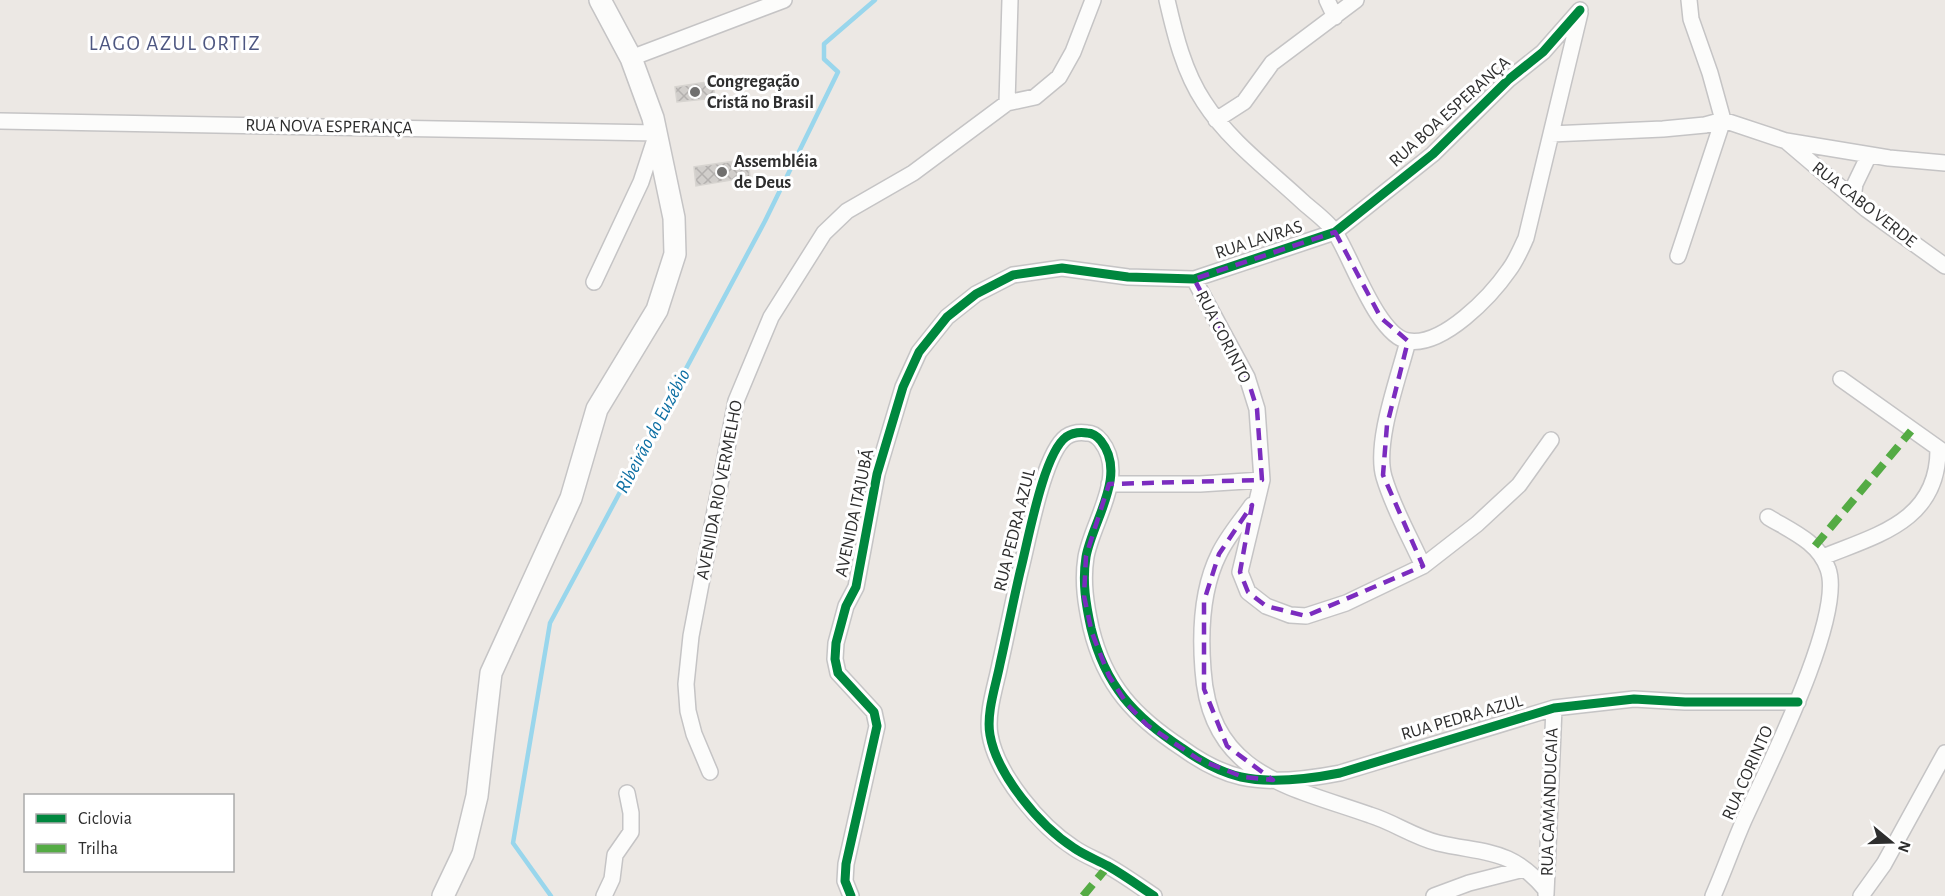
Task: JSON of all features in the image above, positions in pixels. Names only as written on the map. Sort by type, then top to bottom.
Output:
[{"type":"street","points":[[443,896],[464,854],[477,796],[491,673],[571,498],[597,409],[657,310],[675,254],[674,218],[657,133],[631,57],[600,0]]},
{"type":"street","points":[[631,57],[784,0]]},
{"type":"street","points":[[1007,103],[1010,0]]},
{"type":"street","name":"AVENIDA RIO VERMELHO","points":[[710,772],[694,734],[688,711],[686,684],[691,636],[736,400],[771,317],[824,233],[847,211],[913,173],[1007,103],[1035,97],[1059,77],[1073,52],[1094,0]]},
{"type":"street","points":[[1167,0],[1174,32],[1191,79],[1216,120],[1335,232],[1381,318],[1400,339],[1408,341],[1426,340],[1453,327],[1494,290],[1511,268],[1526,238],[1581,5]]},
{"type":"street","points":[[1327,0],[1335,17]]},
{"type":"street","points":[[1216,120],[1244,102],[1272,63],[1356,0]]},
{"type":"street","points":[[1678,256],[1723,120],[1691,19],[1689,0]]},
{"type":"street","name":"RUA BOA ESPERANÇA","points":[[1335,232],[1432,154],[1508,80],[1543,52],[1581,5]]},
{"type":"street","points":[[1551,134],[1663,129],[1705,125],[1723,120],[1786,141],[1869,155],[1945,164]]},
{"type":"street","name":"RUA NOVA ESPERANÇA","points":[[0,121],[657,133]]},
{"type":"street","points":[[594,282],[641,182],[657,133]]},
{"type":"street","name":"RUA CABO VERDE","points":[[1786,141],[1853,198],[1945,266]]},
{"type":"street","points":[[1853,198],[1855,184],[1869,155]]},
{"type":"street","name":"RUA LAVRAS","points":[[1194,279],[1335,232]]},
{"type":"street","name":"AVENIDA ITAJUBÁ","points":[[850,896],[845,881],[846,864],[877,726],[874,712],[838,673],[835,659],[836,643],[846,606],[856,587],[877,474],[903,387],[919,352],[947,317],[976,294],[1012,275],[1062,268],[1128,277],[1194,279]]},
{"type":"street","name":"RUA CORINTO","points":[[1194,279],[1247,377],[1257,409],[1260,488],[1240,572],[1248,592],[1266,606],[1290,615],[1306,616],[1346,603],[1423,566],[1477,524],[1519,485],[1551,440]]},
{"type":"street","points":[[1408,341],[1387,424],[1382,452],[1383,476],[1423,566]]},
{"type":"street","points":[[1768,517],[1815,546],[1823,557],[1879,536],[1899,525],[1917,506],[1935,481],[1939,446],[1841,379]]},
{"type":"street","name":"RUA PEDRA AZUL","points":[[1154,896],[1108,866],[1072,847],[1046,826],[1011,783],[997,757],[989,732],[992,701],[1015,593],[1046,469],[1055,450],[1065,438],[1091,433],[1103,444],[1109,459],[1110,484],[1086,556],[1084,596],[1092,633],[1109,676],[1127,704],[1148,725],[1220,771],[1243,777],[1273,780],[1311,778],[1340,773],[1554,708],[1634,699],[1685,702],[1798,702]]},
{"type":"street","points":[[1110,484],[1200,484],[1260,488],[1219,554],[1204,601],[1200,642],[1204,688],[1215,725],[1227,746],[1273,780],[1300,792],[1379,818],[1436,843],[1497,853],[1524,869],[1546,893]]},
{"type":"street","name":"RUA CORINTO","points":[[1713,896],[1798,702],[1828,606],[1832,580],[1823,557]]},
{"type":"street","name":"RUA CAMANDUCAIA","points":[[1546,893],[1554,708]]},
{"type":"street","points":[[1861,896],[1884,864],[1945,753]]},
{"type":"street","points":[[604,896],[612,879],[615,855],[631,832],[631,813],[627,793]]},
{"type":"street","points":[[1434,896],[1469,883],[1524,869]]},
{"type":"highlighted area","points":[[1335,232],[1381,318],[1408,341],[1387,425],[1383,475],[1423,566],[1306,616],[1266,606],[1248,592],[1240,572],[1252,505],[1219,554],[1204,601],[1204,689],[1227,746],[1273,780],[1243,777],[1198,759],[1147,725],[1127,704],[1109,676],[1092,633],[1084,596],[1086,556],[1109,484],[1262,480],[1257,409],[1247,377],[1194,279]]},
{"type":"building","name":"Congregação Cristã no Brasil","points":[[713,81],[715,98],[677,102],[675,87]]},
{"type":"building","name":"Assembléia de Deus","points":[[748,159],[750,177],[696,186],[694,167]]},
{"type":"waterway","name":"Ribeirão do Euzébio","points":[[551,896],[513,843],[550,623],[765,221],[838,72],[824,59],[824,44],[875,0]]},
{"type":"marked path","points":[[1815,546],[1911,431]]},
{"type":"marked path","points":[[1083,896],[1108,866]]},
{"type":"cycle path","points":[[851,896],[845,881],[846,864],[877,726],[874,712],[838,673],[835,659],[836,643],[846,606],[856,587],[877,474],[903,387],[919,352],[947,317],[976,294],[1013,275],[1062,268],[1128,277],[1194,279],[1335,232],[1433,154],[1508,80],[1543,52],[1580,10]]},
{"type":"cycle path","points":[[1154,896],[1114,869],[1078,851],[1048,827],[1011,783],[1001,766],[990,735],[989,718],[992,699],[1037,500],[1043,479],[1058,446],[1066,437],[1073,434],[1089,433],[1098,438],[1108,454],[1111,469],[1106,499],[1089,543],[1084,575],[1091,628],[1105,667],[1124,698],[1136,712],[1165,736],[1196,757],[1225,772],[1253,779],[1278,780],[1303,779],[1340,773],[1554,708],[1634,699],[1685,702],[1798,702]]},
{"type":"place","name":"Congregação Cristã no Brasil","points":[[695,92]]},
{"type":"place","name":"Assembléia de Deus","points":[[722,172]]},
{"type":"district","name":"LAGO AZUL ORTIZ","points":[[175,43]]}]
